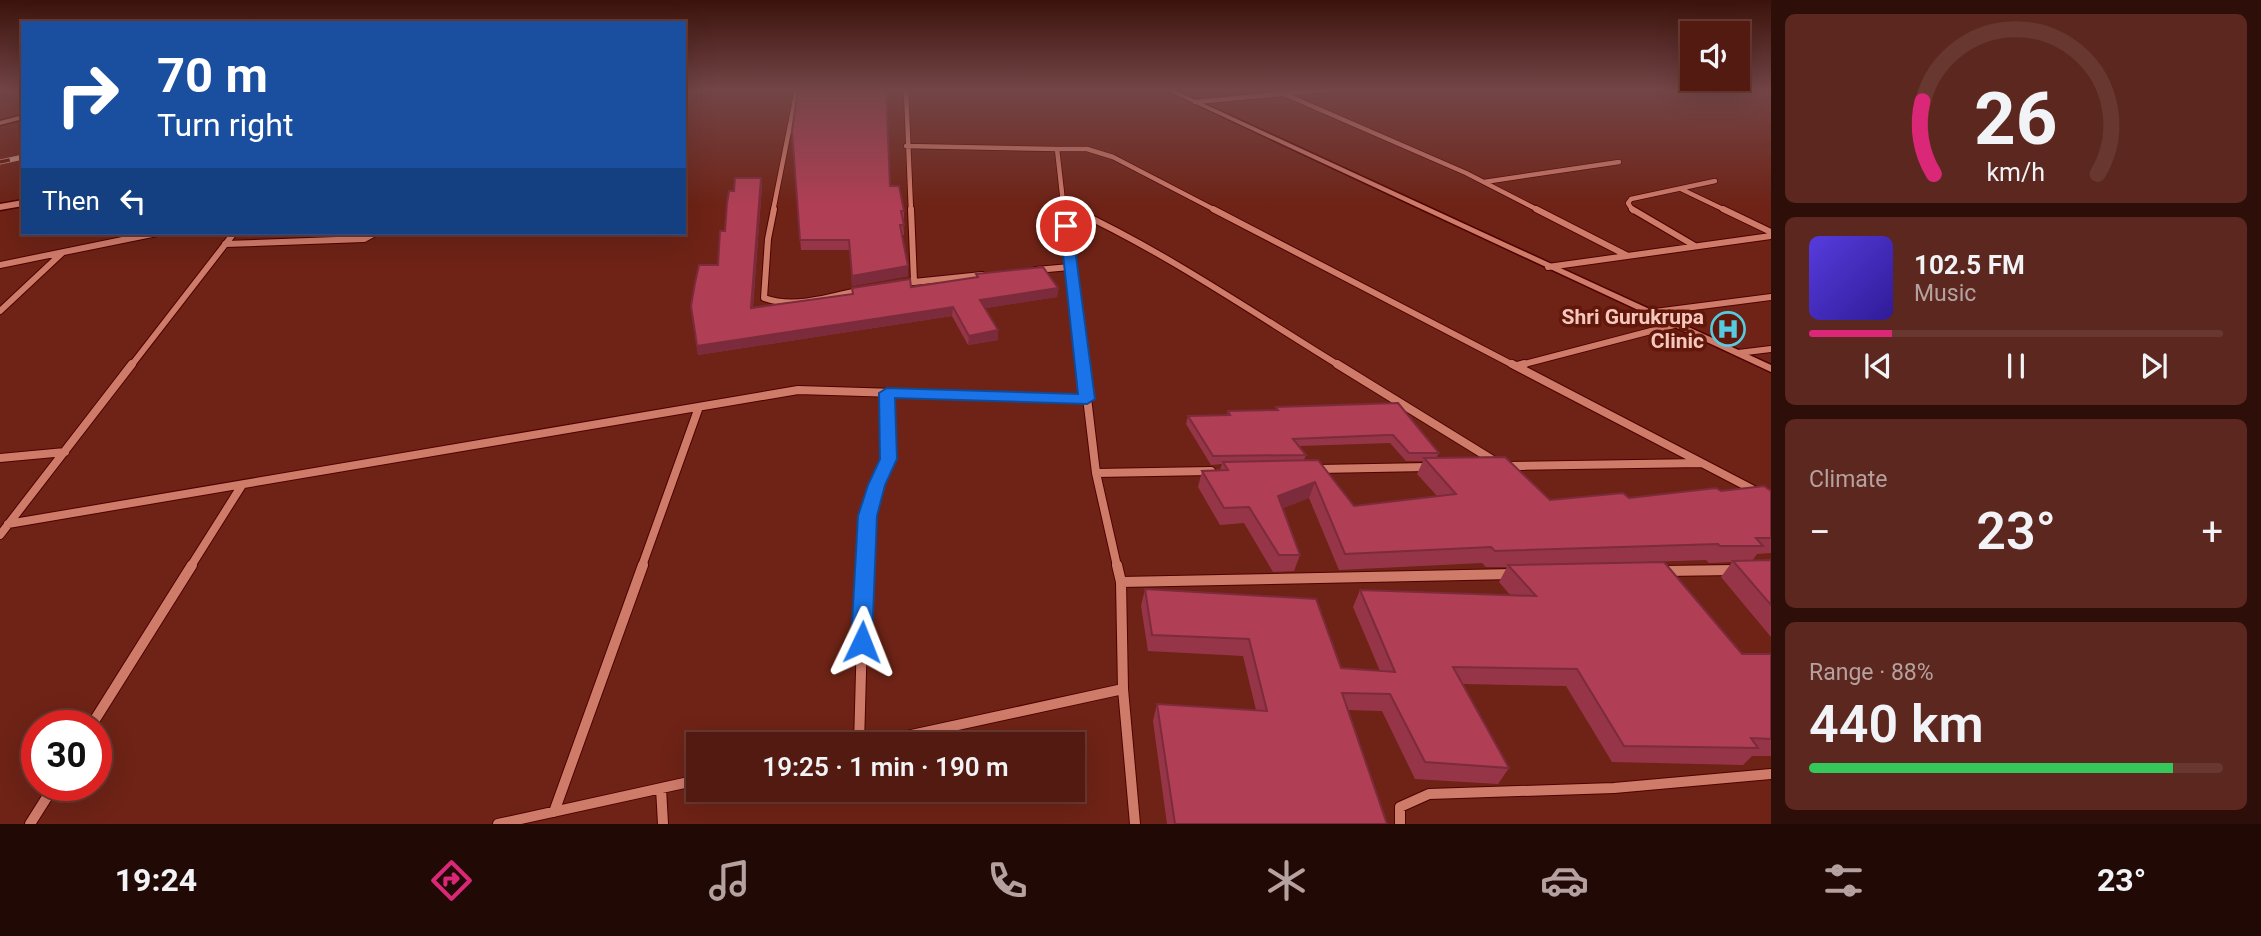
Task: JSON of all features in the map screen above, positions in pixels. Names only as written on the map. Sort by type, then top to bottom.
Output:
[{"type":"street","points":[[790,128],[768,239],[764,298],[771,302],[786,303],[863,290]]},
{"type":"street","points":[[906,128],[914,281]]},
{"type":"street","points":[[1252,128],[1771,369]]},
{"type":"street","points":[[1363,128],[1484,182],[1626,254]]},
{"type":"street","points":[[906,146],[1087,149],[1113,157],[1771,499]]},
{"type":"street","points":[[1057,149],[1096,473],[1121,582],[1124,689],[1135,824]]},
{"type":"street","points":[[1484,182],[1619,162]]},
{"type":"street","points":[[1696,246],[1628,206],[1630,200],[1715,181]]},
{"type":"street","points":[[1681,189],[1771,234]]},
{"type":"street","points":[[0,208],[21,203]]},
{"type":"street","points":[[1063,205],[1104,224],[1200,280],[1503,466]]},
{"type":"street","points":[[1548,267],[1771,234]]},
{"type":"street","points":[[0,265],[147,235]]},
{"type":"street","points":[[0,535],[232,235]]},
{"type":"street","points":[[225,244],[364,239],[371,235]]},
{"type":"street","points":[[0,311],[62,252]]},
{"type":"street","points":[[1031,271],[1070,267]]},
{"type":"street","points":[[901,283],[992,274]]},
{"type":"street","points":[[1647,313],[1771,297]]},
{"type":"street","points":[[1516,366],[1674,325]]},
{"type":"street","points":[[1738,353],[1771,349]]},
{"type":"street","points":[[8,524],[798,390],[1087,399]]},
{"type":"street","points":[[859,732],[864,540],[876,485],[888,459],[887,393]]},
{"type":"street","points":[[554,812],[699,407]]},
{"type":"street","points":[[0,458],[65,452]]},
{"type":"street","points":[[1489,466],[1704,463]]},
{"type":"street","points":[[1313,469],[1435,467]]},
{"type":"street","points":[[1096,473],[1218,471]]},
{"type":"street","points":[[101,710],[242,485]]},
{"type":"street","points":[[1660,572],[1743,570]]},
{"type":"street","points":[[1121,582],[1522,574]]},
{"type":"street","points":[[925,732],[1124,689]]},
{"type":"street","points":[[1400,824],[1400,807],[1429,794],[1614,788],[1771,774]]},
{"type":"street","points":[[498,824],[686,783]]},
{"type":"street","points":[[661,788],[663,824]]},
{"type":"street","points":[[30,824],[45,801]]},
{"type":"building","points":[[792,128],[888,128],[890,186],[899,186],[904,211],[901,211],[904,225],[900,225],[908,266],[852,276],[849,240],[800,240]]},
{"type":"building","points":[[735,178],[761,178],[751,308],[853,294],[852,288],[910,279],[911,287],[978,277],[976,274],[1043,267],[1058,288],[980,300],[998,330],[969,336],[953,307],[697,346],[691,306],[699,265],[718,265],[720,231],[725,231],[729,191],[734,191]]},
{"type":"building","points":[[1398,403],[1439,453],[1409,453],[1393,435],[1387,435],[1293,439],[1306,455],[1213,456],[1188,416],[1230,415],[1228,411],[1278,410],[1276,407]]},
{"type":"building","points":[[1505,457],[1550,500],[1623,493],[1629,498],[1716,488],[1721,491],[1764,486],[1771,491],[1771,538],[1756,538],[1763,546],[1718,544],[1495,551],[1491,547],[1345,554],[1315,482],[1278,496],[1300,555],[1279,555],[1249,507],[1224,508],[1202,471],[1228,470],[1223,462],[1318,460],[1354,506],[1456,494],[1424,458]]},
{"type":"building","points":[[1771,560],[1771,605],[1733,561]]},
{"type":"building","points":[[1664,562],[1742,654],[1771,654],[1771,739],[1751,738],[1758,748],[1624,746],[1577,669],[1453,667],[1509,768],[1425,762],[1390,694],[1342,693],[1387,824],[1175,824],[1157,704],[1267,711],[1249,639],[1152,635],[1145,589],[1316,599],[1341,668],[1395,672],[1360,590],[1536,596],[1508,565]]},
{"type":"railway","points":[[0,162],[21,157]]},
{"type":"place","name":"Shri Gurukrupa Clinic","points":[[1728,329]]},
{"type":"route","points":[[862,642],[864,540],[867,516],[876,485],[888,459],[887,393],[1087,399],[1066,226]]}]
